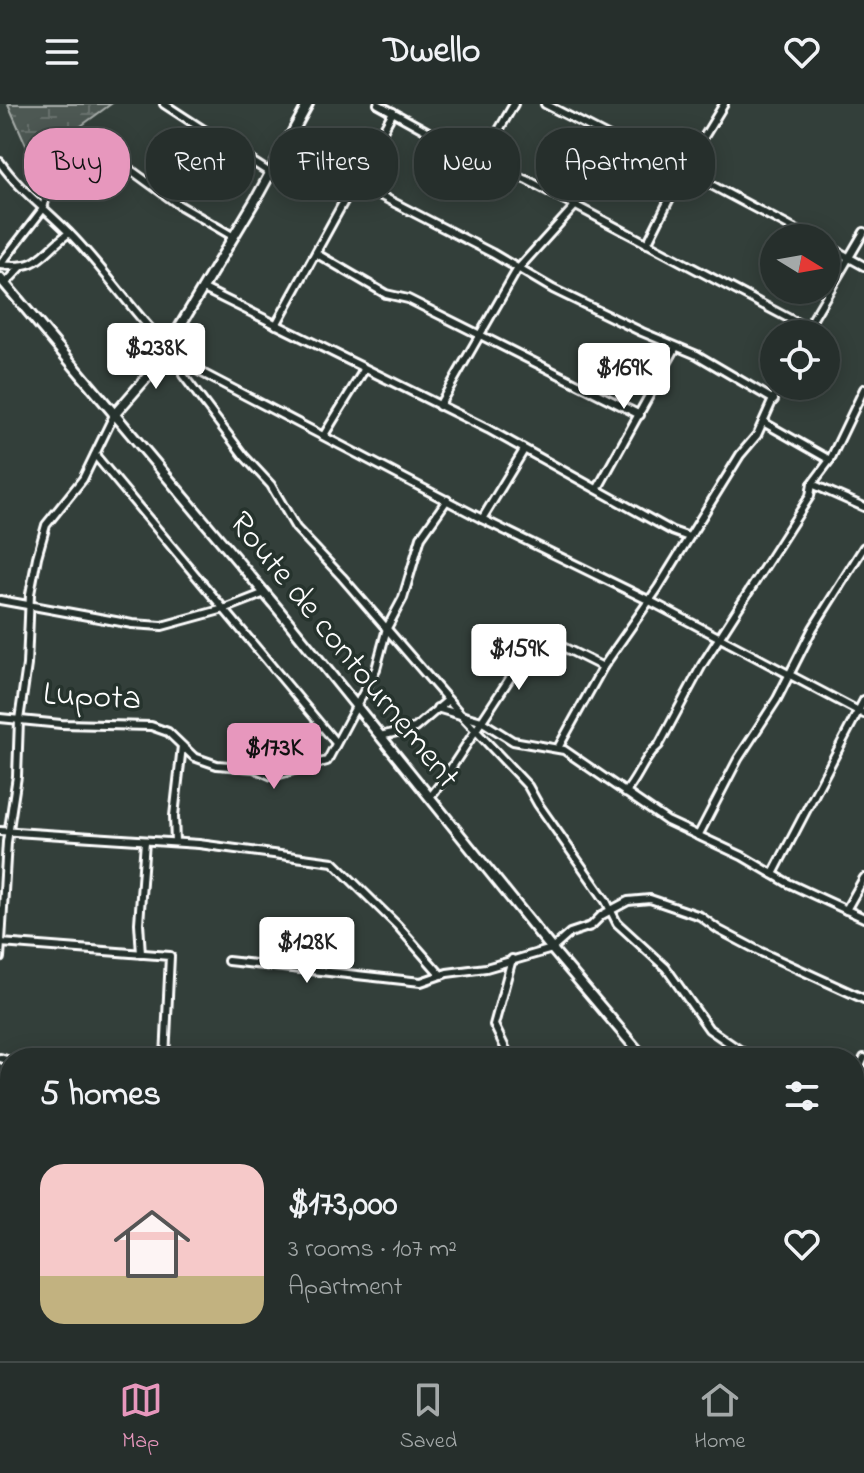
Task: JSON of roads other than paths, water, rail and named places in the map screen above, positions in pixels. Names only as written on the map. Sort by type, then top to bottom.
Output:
[{"type":"street","points":[[0,958],[30,604],[37,557],[46,525],[83,479],[114,415],[155,368],[270,173],[164,104]]},
{"type":"street","points":[[295,128],[308,104]]},
{"type":"street","points":[[378,104],[422,128]]},
{"type":"street","points":[[500,128],[514,104]]},
{"type":"street","points":[[545,104],[592,128]]},
{"type":"street","points":[[709,128],[724,104]]},
{"type":"street","points":[[385,128],[393,112]]},
{"type":"street","points":[[0,265],[43,209],[48,187],[87,138],[170,199],[234,237]]},
{"type":"street","points":[[0,162],[69,233],[185,364],[861,712]]},
{"type":"street","points":[[520,177],[786,320]]},
{"type":"street","points":[[715,187],[785,224]]},
{"type":"street","points":[[276,325],[347,200]]},
{"type":"street","points":[[389,200],[583,304],[697,355],[760,392]]},
{"type":"street","points":[[647,244],[669,200]]},
{"type":"street","points":[[439,406],[517,270],[575,206]]},
{"type":"street","points":[[812,320],[864,232]]},
{"type":"street","points":[[0,265],[21,267],[34,264],[69,233]]},
{"type":"street","points":[[840,253],[864,266]]},
{"type":"street","points":[[317,254],[386,294],[408,299],[640,415]]},
{"type":"street","points":[[2,281],[21,267]]},
{"type":"street","name":"Route de contournement","points":[[2,281],[265,593],[636,1048]]},
{"type":"street","points":[[202,288],[488,429],[672,531],[689,537]]},
{"type":"street","points":[[598,488],[676,347]]},
{"type":"street","points":[[185,364],[183,375],[244,456],[271,485],[296,528],[530,790],[622,929],[666,968],[709,1029],[737,1048]]},
{"type":"street","points":[[324,435],[364,370]]},
{"type":"street","points":[[625,793],[638,778],[646,757],[659,745],[719,638],[810,496],[812,484],[830,460],[864,389]]},
{"type":"street","points":[[558,748],[603,667],[740,455],[757,435],[774,400]]},
{"type":"street","points":[[763,422],[830,460]]},
{"type":"street","points":[[482,519],[524,450]]},
{"type":"street","points":[[95,455],[336,743],[376,669],[387,628],[403,598],[421,537],[447,500]]},
{"type":"street","points":[[812,484],[864,507]]},
{"type":"street","points":[[698,836],[738,759],[777,699],[813,628],[864,547]]},
{"type":"street","points":[[1,600],[132,624],[162,626],[224,609],[265,593]]},
{"type":"street","points":[[430,797],[510,678],[529,637],[559,645],[603,667]]},
{"type":"street","points":[[380,736],[415,728],[448,700]]},
{"type":"street","points":[[773,874],[861,712],[864,700]]},
{"type":"street","points":[[437,708],[481,721],[523,745],[558,748],[572,754],[663,818],[864,918]]},
{"type":"street","name":"Lupota","points":[[0,718],[151,726],[168,732],[191,755],[217,765],[248,767],[272,776],[327,761],[336,743]]},
{"type":"street","points":[[175,842],[174,816],[182,746]]},
{"type":"street","points":[[0,831],[175,842],[333,862],[397,925],[441,975]]},
{"type":"street","points":[[141,954],[139,923],[145,841]]},
{"type":"street","points":[[846,910],[864,878]]},
{"type":"street","points":[[228,961],[421,982],[552,949],[570,933],[591,926],[628,901],[658,900],[700,916],[759,951],[864,999]]},
{"type":"street","points":[[0,942],[170,956],[165,1048]]},
{"type":"street","points":[[505,1048],[494,1025],[512,959]]}]
